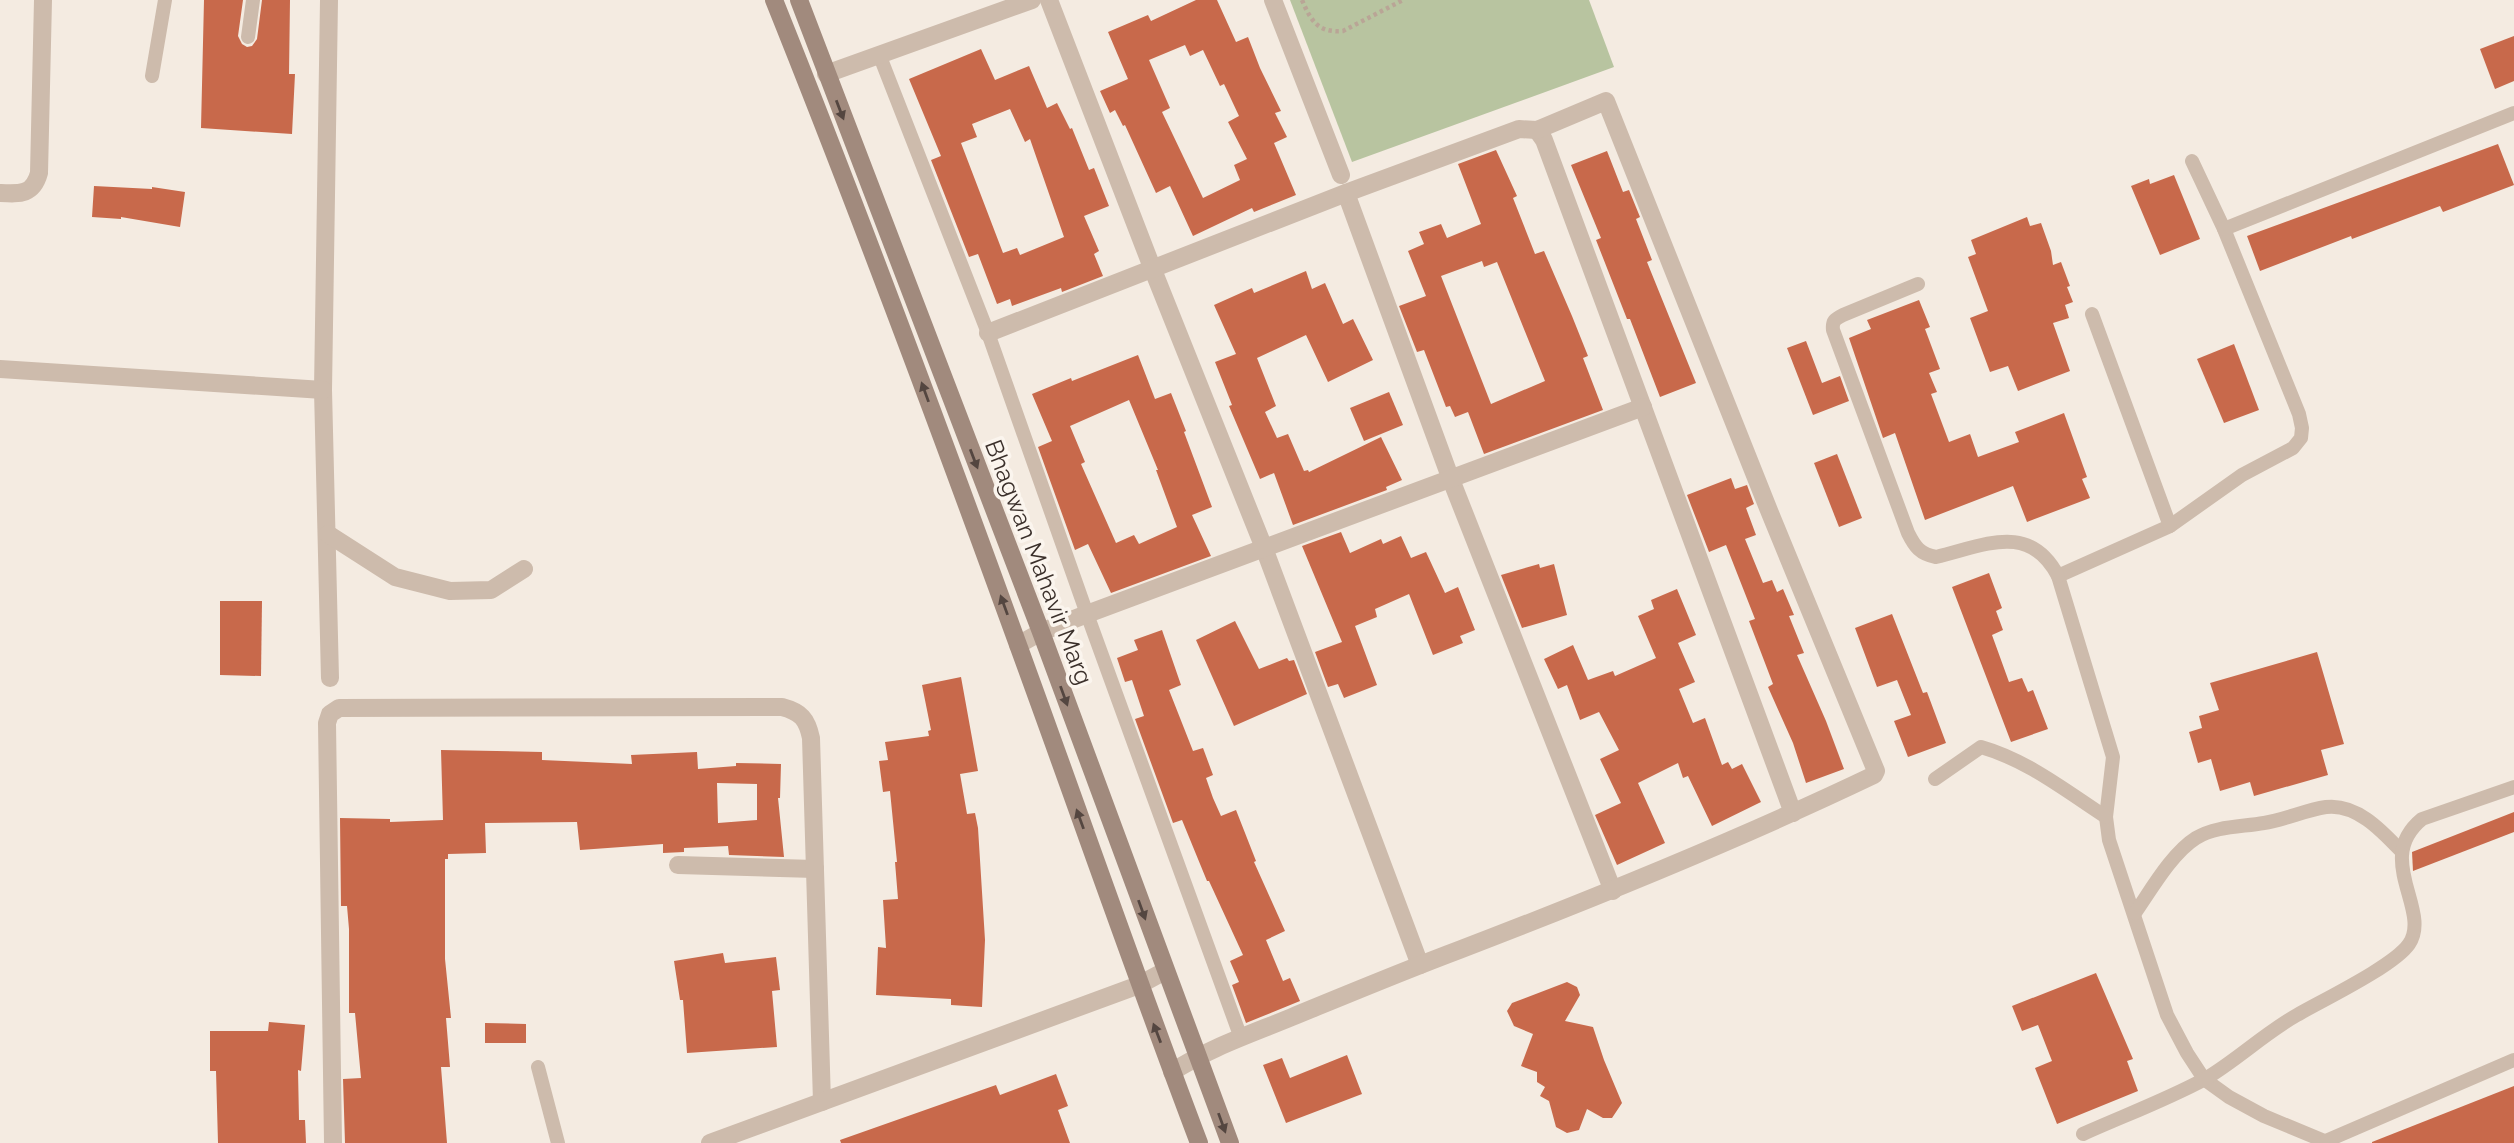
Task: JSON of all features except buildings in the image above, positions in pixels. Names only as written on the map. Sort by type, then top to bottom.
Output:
[{"type":"street","points":[[0,193],[27,192],[39,173],[43,0]]},
{"type":"street","points":[[329,0],[323,390],[330,678]]},
{"type":"street","name":"Bhagwan Mahavir Marg","points":[[774,0],[907,345],[1199,1143]]},
{"type":"street","name":"Bhagwan Mahavir Marg","points":[[799,0],[1041,632],[1230,1143]]},
{"type":"street","points":[[826,74],[1032,0]]},
{"type":"street","points":[[1049,0],[1264,548],[1420,965]]},
{"type":"street","points":[[1273,0],[1341,175]]},
{"type":"street","points":[[988,333],[1346,193],[1519,130],[1536,130],[1606,101],[1770,513],[1877,772],[1793,813],[1613,891],[1420,965],[1197,1056],[1172,1072]]},
{"type":"street","points":[[1536,130],[1544,140],[1793,813]]},
{"type":"street","points":[[1346,193],[1450,477],[1613,891]]},
{"type":"street","points":[[0,369],[323,390]]},
{"type":"street","points":[[1018,645],[1041,632],[1087,614],[1643,407]]},
{"type":"street","points":[[328,534],[395,578],[450,591],[491,590],[524,569]]},
{"type":"street","points":[[333,1143],[327,723],[334,710],[353,708],[782,707],[803,716],[811,738],[822,1102]]},
{"type":"street","points":[[678,865],[815,869]]},
{"type":"street","points":[[710,1143],[1139,985],[1165,971]]},
{"type":"lane","points":[[152,76],[165,0]]},
{"type":"lane","points":[[248,37],[253,0]]},
{"type":"lane","points":[[879,54],[988,333],[1241,1038]]},
{"type":"lane","points":[[2224,229],[2514,113]]},
{"type":"lane","points":[[2058,576],[2169,526],[2242,475],[2293,448],[2301,438],[2302,428],[2298,414],[2224,229],[2192,160]]},
{"type":"lane","points":[[1918,284],[1843,314],[1835,319],[1833,330],[1908,533],[1916,548],[1926,555],[1936,557],[2009,541],[2025,542],[2050,561],[2058,576],[2110,741],[2113,771],[2106,817],[2115,864],[2135,913],[2151,974],[2167,1015],[2204,1079],[2229,1097],[2264,1116],[2328,1142],[2514,1060]]},
{"type":"lane","points":[[2092,314],[2169,526]]},
{"type":"lane","points":[[1935,779],[1981,747],[2001,753],[2029,767],[2106,817]]},
{"type":"lane","points":[[2083,1134],[2204,1079],[2291,1018],[2395,959],[2410,942],[2415,923],[2403,877],[2402,852],[2411,828],[2422,820],[2514,787]]},
{"type":"lane","points":[[2135,913],[2184,848],[2195,838],[2210,831],[2267,823],[2324,807],[2337,807],[2348,809],[2381,830],[2402,852]]},
{"type":"lane","points":[[538,1067],[558,1143]]},
{"type":"path","points":[[1302,0],[1313,23],[1321,30],[1333,32],[1343,31],[1404,0]]},
{"type":"green space","points":[[1290,0],[1589,0],[1614,67],[1352,162]]}]
